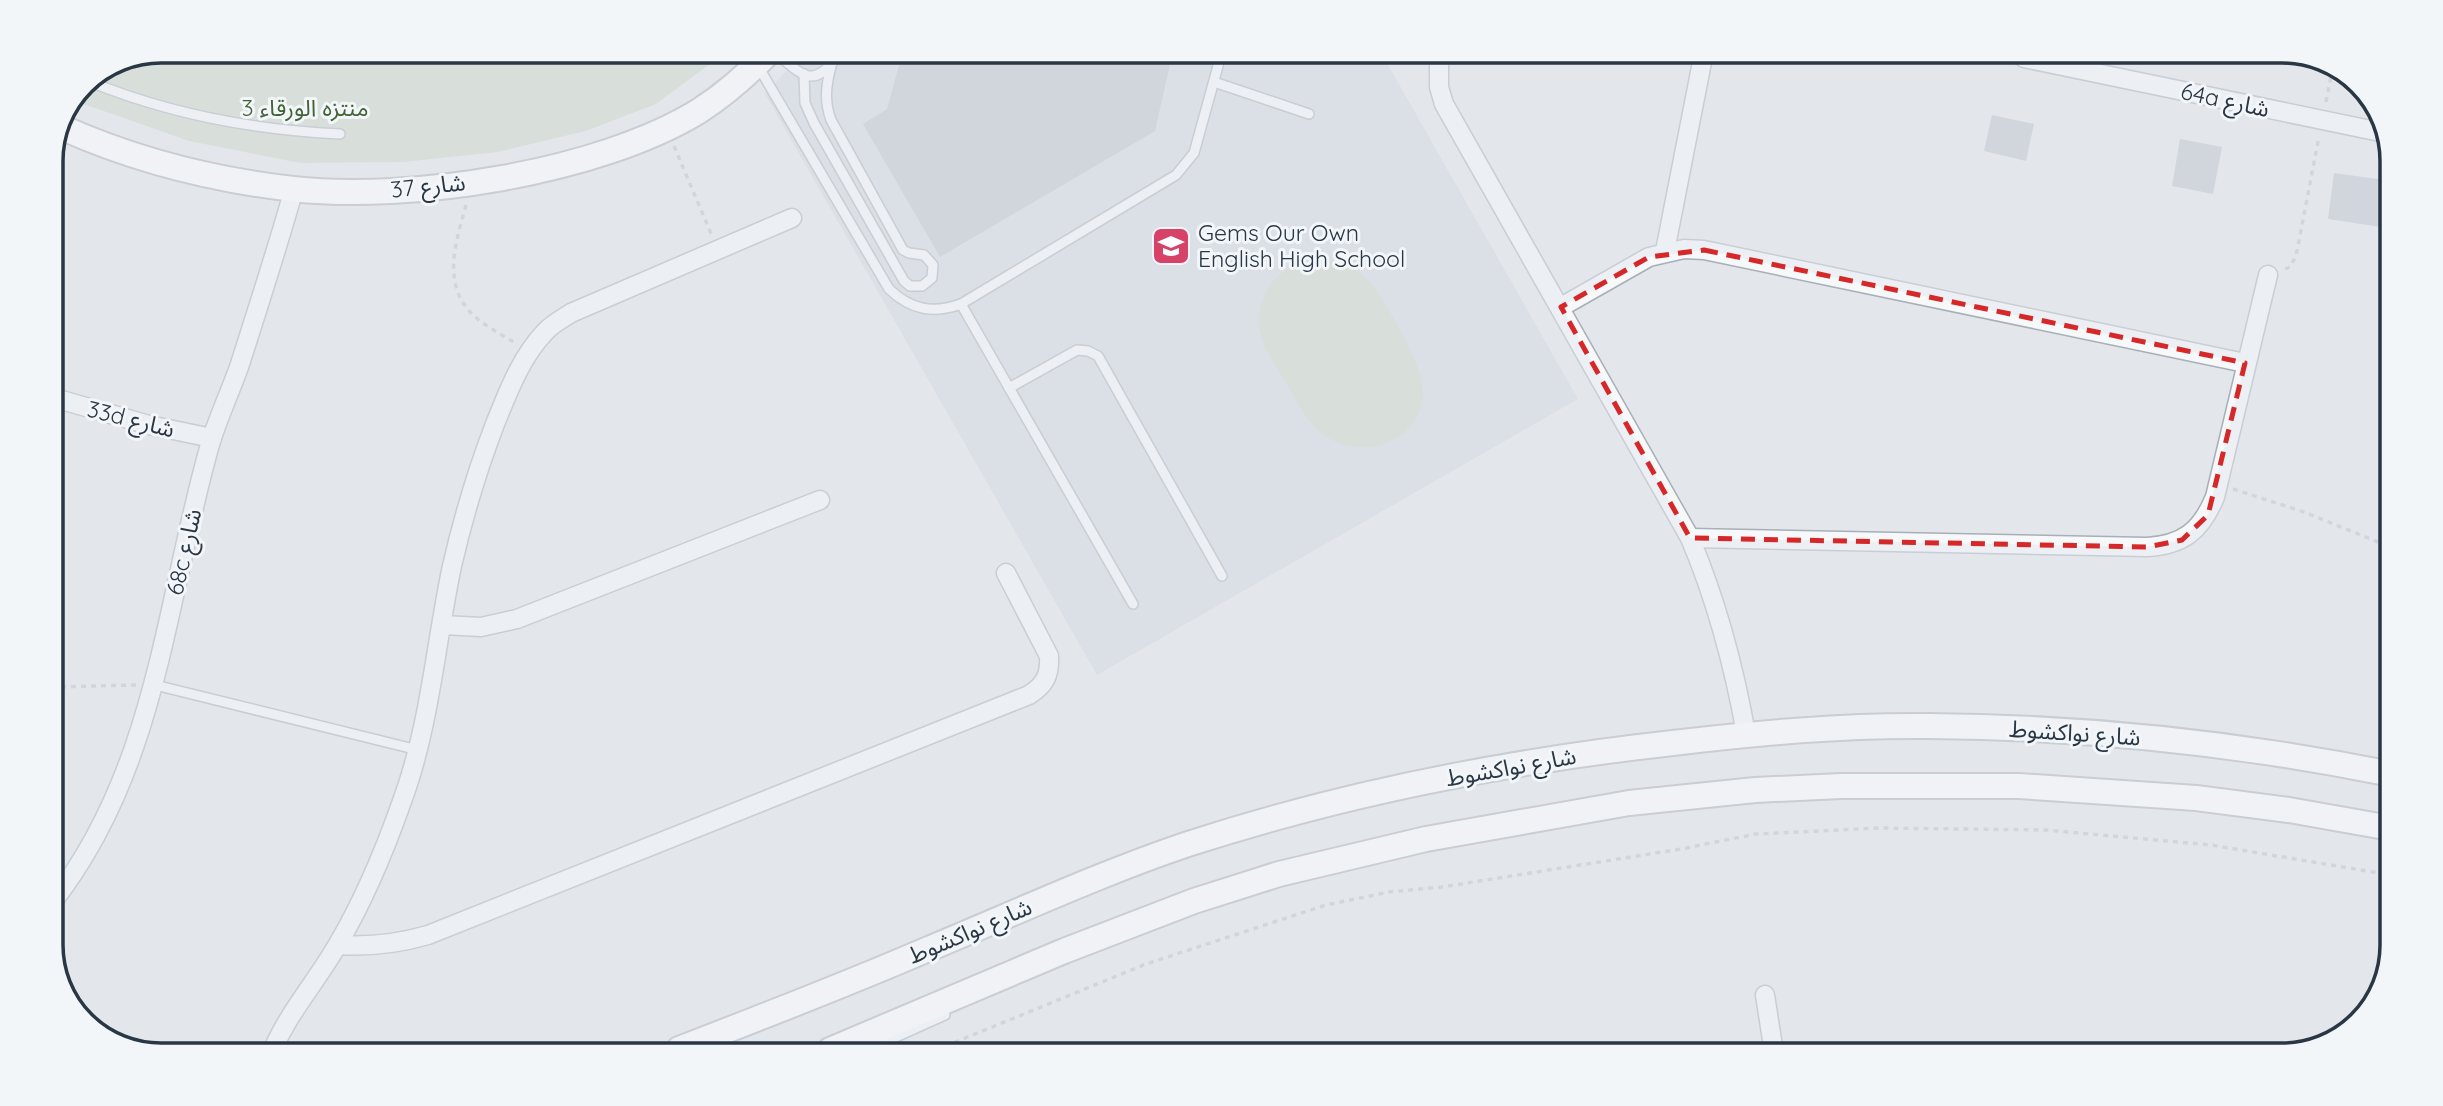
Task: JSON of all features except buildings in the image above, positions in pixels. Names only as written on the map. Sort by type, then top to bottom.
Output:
[{"type":"street","name":"شارع 37","points":[[68,130],[94,142],[226,179],[294,189],[354,193],[413,190],[522,174],[571,162],[667,128],[699,110],[760,63]]},
{"type":"street","points":[[1439,63],[1439,87],[1444,104],[1690,538],[1719,613],[1730,652],[1746,734]]},
{"type":"street","points":[[1665,251],[1702,63]]},
{"type":"street","name":"64a شارع","points":[[2048,63],[2375,131]]},
{"type":"street","name":"68c شارع","points":[[63,886],[89,847],[116,795],[138,741],[155,685],[180,563],[212,438],[256,317],[294,189]]},
{"type":"street","points":[[277,1043],[338,945],[384,850],[418,750],[462,523],[503,404],[528,352],[547,330],[571,313],[792,218]]},
{"type":"street","points":[[1561,307],[1649,257],[1684,248],[2245,363]]},
{"type":"street","points":[[1690,538],[2147,548],[2182,540],[2197,529],[2208,514],[2218,484],[2268,275]]},
{"type":"street","name":"33d شارع","points":[[63,400],[149,425],[212,438]]},
{"type":"street","points":[[442,625],[481,627],[517,619],[820,500]]},
{"type":"street","points":[[338,945],[385,945],[428,934],[1039,689],[1050,668],[1049,656],[1006,573]]},
{"type":"street","name":"شارع نواكشوط","points":[[695,1043],[1055,895],[1184,846],[1268,820],[1415,784],[1516,765],[1618,749],[1746,734],[1913,726],[2016,728],[2199,743],[2380,772]]},
{"type":"street","points":[[844,1043],[1064,951],[1279,874],[1426,839],[1629,803],[1755,790],[1930,784],[2107,791],[2196,798],[2289,810],[2380,826]]},
{"type":"street","points":[[1765,995],[1772,1043]]},
{"type":"lane","points":[[770,63],[889,289],[901,300],[923,309],[946,309],[961,304],[1176,175],[1194,153],[1219,63]]},
{"type":"lane","points":[[780,63],[804,74],[819,75],[833,63]]},
{"type":"lane","points":[[804,74],[805,103],[814,123],[904,281],[909,286],[922,286],[932,278],[933,265],[924,255],[903,250],[831,120],[825,92],[831,66]]},
{"type":"lane","points":[[1214,82],[1310,114]]},
{"type":"lane","points":[[99,85],[143,101],[221,121],[260,128],[340,134]]},
{"type":"lane","points":[[961,304],[1133,604]]},
{"type":"lane","points":[[1009,388],[1077,350],[1098,356],[1222,576]]},
{"type":"lane","points":[[155,685],[418,750]]},
{"type":"lane","points":[[1195,912],[1217,894]]},
{"type":"lane","points":[[883,1043],[956,1010]]},
{"type":"path","points":[[2268,275],[2290,267],[2297,256],[2331,76]]},
{"type":"path","points":[[667,128],[717,249]]},
{"type":"path","points":[[472,182],[456,245],[454,282],[461,299],[473,314],[528,352]]},
{"type":"path","points":[[2218,484],[2304,512],[2380,543]]},
{"type":"path","points":[[63,687],[155,685]]},
{"type":"path","points":[[953,1043],[1146,964],[1326,905],[1389,892],[1442,887],[1681,849],[1756,834],[1881,828],[2046,830],[2211,845],[2380,873]]},
{"type":"highlighted area","points":[[1704,250],[2245,363],[2208,515],[2182,540],[2147,547],[1690,538],[1561,307],[1649,257]]},
{"type":"shaded area","name":"Gems Our Own English High School","points":[[794,63],[1387,63],[1578,399],[1097,675],[765,94]]},
{"type":"green space","name":"منتزه الورقاء 3","points":[[161,63],[711,63],[656,104],[586,131],[498,152],[404,162],[300,163],[189,141],[82,103],[96,87],[123,70]]},
{"type":"green space","points":[[1325,259],[1355,269],[1373,286],[1409,347],[1421,378],[1421,407],[1414,421],[1402,434],[1381,445],[1363,447],[1343,444],[1331,440],[1313,426],[1299,406],[1261,336],[1261,303],[1272,283],[1299,263]]},
{"type":"place","name":"Gems Our Own English High School","points":[[1171,246]]}]
